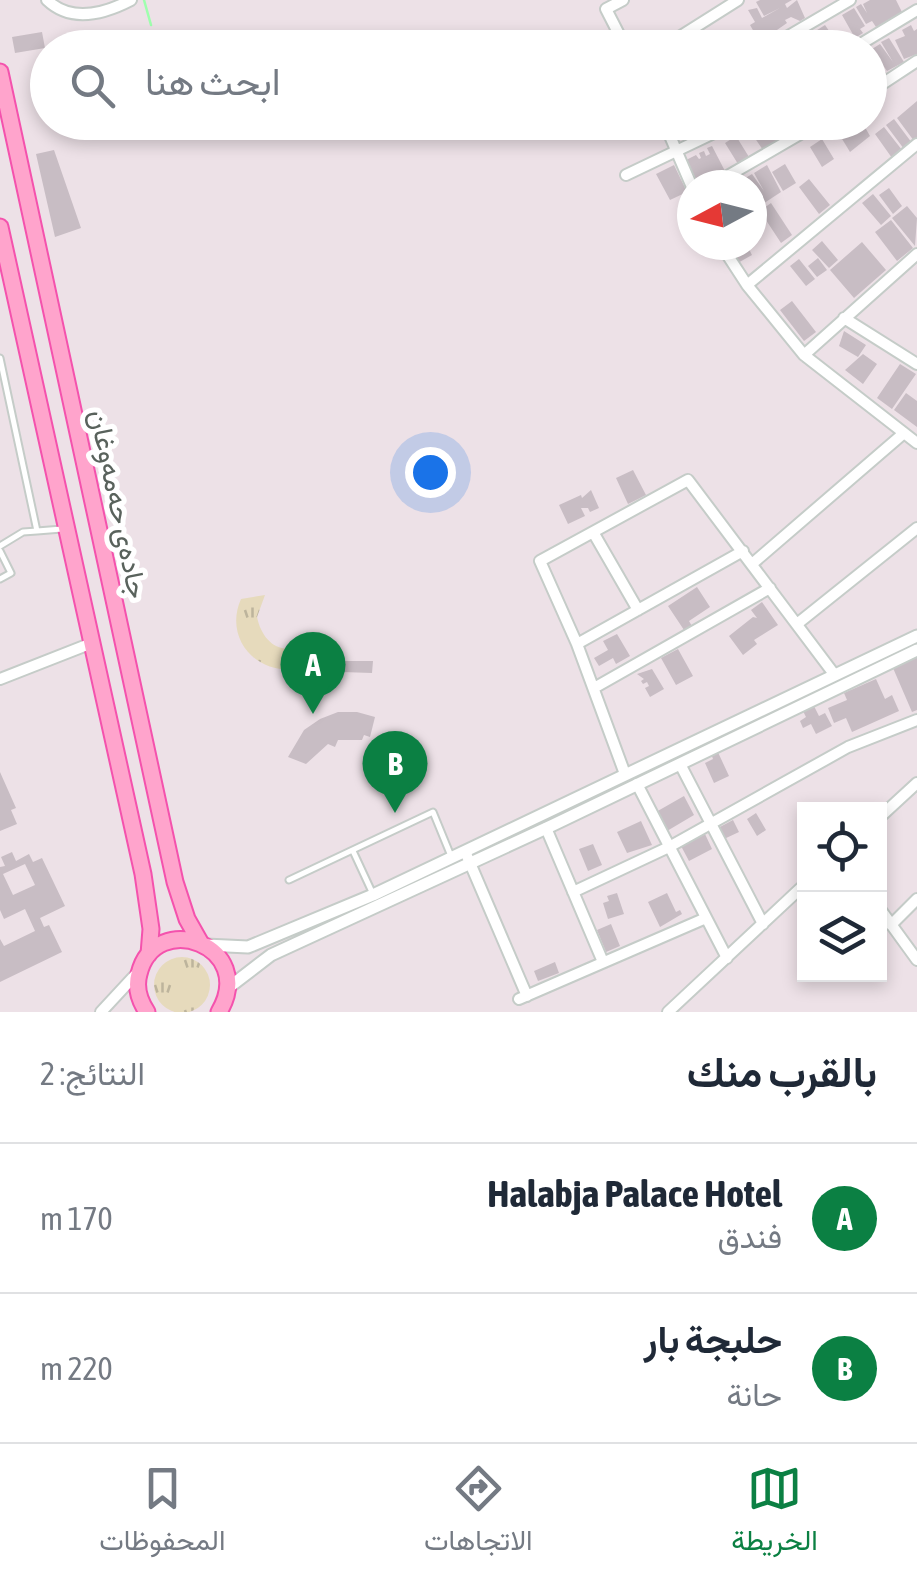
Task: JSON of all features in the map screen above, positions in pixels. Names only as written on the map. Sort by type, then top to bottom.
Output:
[{"type":"main road","name":"جادەی حەمەوغان","points":[[0,72],[175,882],[187,919],[203,944],[223,964],[228,988]]},
{"type":"main road","name":"جادەی حەمەوغان","points":[[0,227],[5,273],[67,528],[149,900],[149,954]]},
{"type":"main road","points":[[147,1012],[139,996],[140,970],[149,954],[172,940],[203,944]]},
{"type":"main road","points":[[220,1012],[228,988]]},
{"type":"street","points":[[48,0],[63,12],[86,15],[131,0]]},
{"type":"street","points":[[617,30],[606,9],[623,0]]},
{"type":"street","points":[[690,30],[738,0]]},
{"type":"street","points":[[799,30],[850,0]]},
{"type":"street","points":[[884,30],[917,10]]},
{"type":"street","points":[[887,81],[917,61]]},
{"type":"street","points":[[673,140],[685,170]]},
{"type":"street","points":[[626,174],[700,140]]},
{"type":"street","points":[[738,170],[791,140]]},
{"type":"street","points":[[746,286],[917,144]]},
{"type":"street","points":[[804,354],[917,254]]},
{"type":"street","points":[[730,260],[746,286],[804,354],[917,443]]},
{"type":"street","points":[[844,318],[917,364]]},
{"type":"street","points":[[752,564],[904,433]]},
{"type":"street","points":[[625,774],[594,688],[540,562],[688,480],[834,674]]},
{"type":"street","points":[[594,532],[638,610]]},
{"type":"street","points":[[797,624],[915,533]]},
{"type":"street","points":[[576,644],[743,552]]},
{"type":"street","points":[[594,688],[770,588]]},
{"type":"street","points":[[467,856],[546,828],[680,764],[834,674],[917,636]]},
{"type":"street","points":[[0,679],[92,643]]},
{"type":"street","points":[[228,988],[271,955],[625,774],[917,650]]},
{"type":"street","points":[[573,892],[711,824],[848,747],[917,720]]},
{"type":"street","points":[[680,764],[764,924]]},
{"type":"street","points":[[637,784],[727,958]]},
{"type":"street","points":[[887,811],[917,784]]},
{"type":"street","points":[[546,828],[603,962]]},
{"type":"street","points":[[467,856],[523,997],[706,918]]},
{"type":"street","points":[[668,1012],[797,892]]},
{"type":"street","points":[[203,944],[238,948],[259,943],[376,899]]},
{"type":"street","points":[[891,925],[917,899]]},
{"type":"street","points":[[887,919],[917,960]]},
{"type":"street","points":[[101,1012],[140,970]]},
{"type":"lane","points":[[0,358],[37,531]]},
{"type":"lane","points":[[0,579],[11,572],[0,549],[23,532],[67,528]]},
{"type":"lane","points":[[289,880],[433,812],[454,862]]},
{"type":"lane","points":[[353,850],[376,899]]},
{"type":"green space","points":[[265,595],[257,617],[263,633],[273,644],[287,649],[304,644],[310,664],[278,669],[252,656],[243,645],[236,616],[241,599]]},
{"type":"green space","points":[[171,959],[193,959],[208,974],[208,996],[193,1011],[171,1011],[156,996],[156,974]]},
{"type":"building","points":[[792,0],[785,4],[787,8],[797,0],[805,18],[800,21],[791,17],[777,30],[753,30],[750,25],[755,22],[748,10],[757,8],[762,18],[780,8],[764,16],[756,2]]},
{"type":"building","points":[[870,0],[896,0],[902,12],[876,27],[872,21],[866,24],[856,7],[861,4],[867,13],[863,4]]},
{"type":"building","points":[[854,8],[865,26],[850,30],[842,15]]},
{"type":"building","points":[[911,25],[914,31],[917,29],[917,54],[904,59],[895,40],[905,36],[902,30]]},
{"type":"building","points":[[30,34],[30,50],[15,53],[12,37]]},
{"type":"building","points":[[887,39],[904,62],[887,71],[887,54],[893,62],[887,52]]},
{"type":"building","points":[[917,101],[917,139],[914,141],[897,118]]},
{"type":"building","points":[[894,119],[912,143],[904,149],[887,124]]},
{"type":"building","points":[[887,131],[902,150],[892,158],[879,140],[887,140]]},
{"type":"building","points":[[738,140],[749,157],[738,164],[725,143]]},
{"type":"building","points":[[756,140],[778,140],[763,150]]},
{"type":"building","points":[[823,140],[834,159],[822,167],[810,147]]},
{"type":"building","points":[[843,140],[865,140],[850,152]]},
{"type":"building","points":[[712,146],[724,170],[691,170],[686,160],[696,155],[701,158],[699,153],[704,151],[706,156],[710,154],[707,148]]},
{"type":"building","points":[[54,150],[81,228],[55,237],[36,154]]},
{"type":"building","points":[[785,164],[796,183],[783,191],[772,172]]},
{"type":"building","points":[[674,165],[677,197],[670,200],[656,174]]},
{"type":"building","points":[[767,165],[781,192],[767,201],[767,170],[759,170]]},
{"type":"building","points":[[809,179],[830,205],[819,214],[799,187]]},
{"type":"building","points":[[889,188],[902,206],[893,214],[879,195]]},
{"type":"building","points":[[873,194],[891,216],[881,225],[862,203]]},
{"type":"building","points":[[771,203],[792,235],[781,243],[767,222],[767,206]]},
{"type":"building","points":[[907,206],[917,218],[915,246],[892,218]]},
{"type":"building","points":[[891,220],[913,248],[897,261],[875,232]]},
{"type":"building","points":[[822,241],[838,260],[829,268],[812,250]]},
{"type":"building","points":[[862,242],[886,270],[854,298],[830,270]]},
{"type":"building","points":[[818,258],[827,270],[817,277],[808,266]]},
{"type":"building","points":[[799,259],[815,279],[806,286],[790,266]]},
{"type":"building","points":[[792,301],[816,332],[804,341],[780,310]]},
{"type":"building","points":[[844,331],[866,345],[858,357],[839,346]]},
{"type":"building","points":[[863,354],[877,364],[863,384],[845,370]]},
{"type":"building","points":[[900,364],[916,374],[892,409],[877,398]]},
{"type":"building","points":[[906,393],[917,401],[917,427],[894,410]]},
{"type":"building","points":[[633,470],[646,495],[628,504],[616,478]]},
{"type":"building","points":[[591,490],[599,508],[590,512],[581,508],[585,516],[568,524],[559,505],[581,495],[582,498]]},
{"type":"building","points":[[697,587],[710,607],[689,621],[693,628],[686,633],[668,606]]},
{"type":"building","points":[[762,602],[778,625],[754,640],[757,644],[743,655],[729,636],[753,617],[757,618],[751,610]]},
{"type":"building","points":[[617,634],[630,656],[616,664],[613,658],[599,666],[594,658],[608,650],[603,641]]},
{"type":"building","points":[[678,649],[693,676],[676,685],[661,658]]},
{"type":"building","points":[[917,657],[917,710],[912,712],[893,668]]},
{"type":"building","points":[[341,661],[373,661],[372,673],[342,672]]},
{"type":"building","points":[[652,669],[664,689],[650,697],[645,688],[649,686],[647,682],[643,684],[644,679],[637,674]]},
{"type":"building","points":[[876,679],[885,699],[892,695],[899,711],[852,732],[846,718],[834,723],[828,708],[847,700],[844,693]]},
{"type":"building","points":[[814,706],[819,716],[825,713],[832,726],[816,734],[811,724],[803,728],[800,721],[806,717],[803,711]]},
{"type":"building","points":[[338,712],[375,717],[370,737],[338,740],[335,747],[328,744],[306,764],[288,757],[304,730]]},
{"type":"building","points":[[716,748],[729,776],[714,783],[705,763],[713,759],[710,751]]},
{"type":"building","points":[[0,772],[16,808],[11,810],[17,824],[0,831]]},
{"type":"building","points":[[684,796],[694,815],[667,831],[656,812]]},
{"type":"building","points":[[756,813],[766,830],[757,836],[747,819]]},
{"type":"building","points":[[733,820],[739,832],[724,839],[718,828]]},
{"type":"building","points":[[641,821],[652,845],[627,853],[617,832]]},
{"type":"building","points":[[705,834],[712,849],[689,861],[681,846]]},
{"type":"building","points":[[593,844],[602,865],[588,871],[579,849]]},
{"type":"building","points":[[12,852],[16,861],[29,854],[33,862],[42,858],[65,906],[40,918],[44,927],[49,925],[62,952],[0,982],[0,939],[4,946],[35,931],[25,909],[4,919],[0,910],[0,867],[5,866],[1,857]],"holes":[[[25,864],[35,885],[13,895],[3,874]]]},
{"type":"building","points":[[617,893],[624,914],[608,919],[603,903],[609,901],[607,896]]},
{"type":"building","points":[[667,893],[676,912],[680,910],[682,914],[660,927],[648,902]]},
{"type":"building","points":[[611,924],[620,946],[606,952],[597,930]]},
{"type":"building","points":[[555,962],[559,973],[538,981],[534,971]]},
{"type":"waterway","points":[[144,0],[151,25]]},
{"type":"place","name":"Halabja Palace Hotel","points":[[313,714]]},
{"type":"place","name":"حلبجة بار","points":[[395,813]]}]
